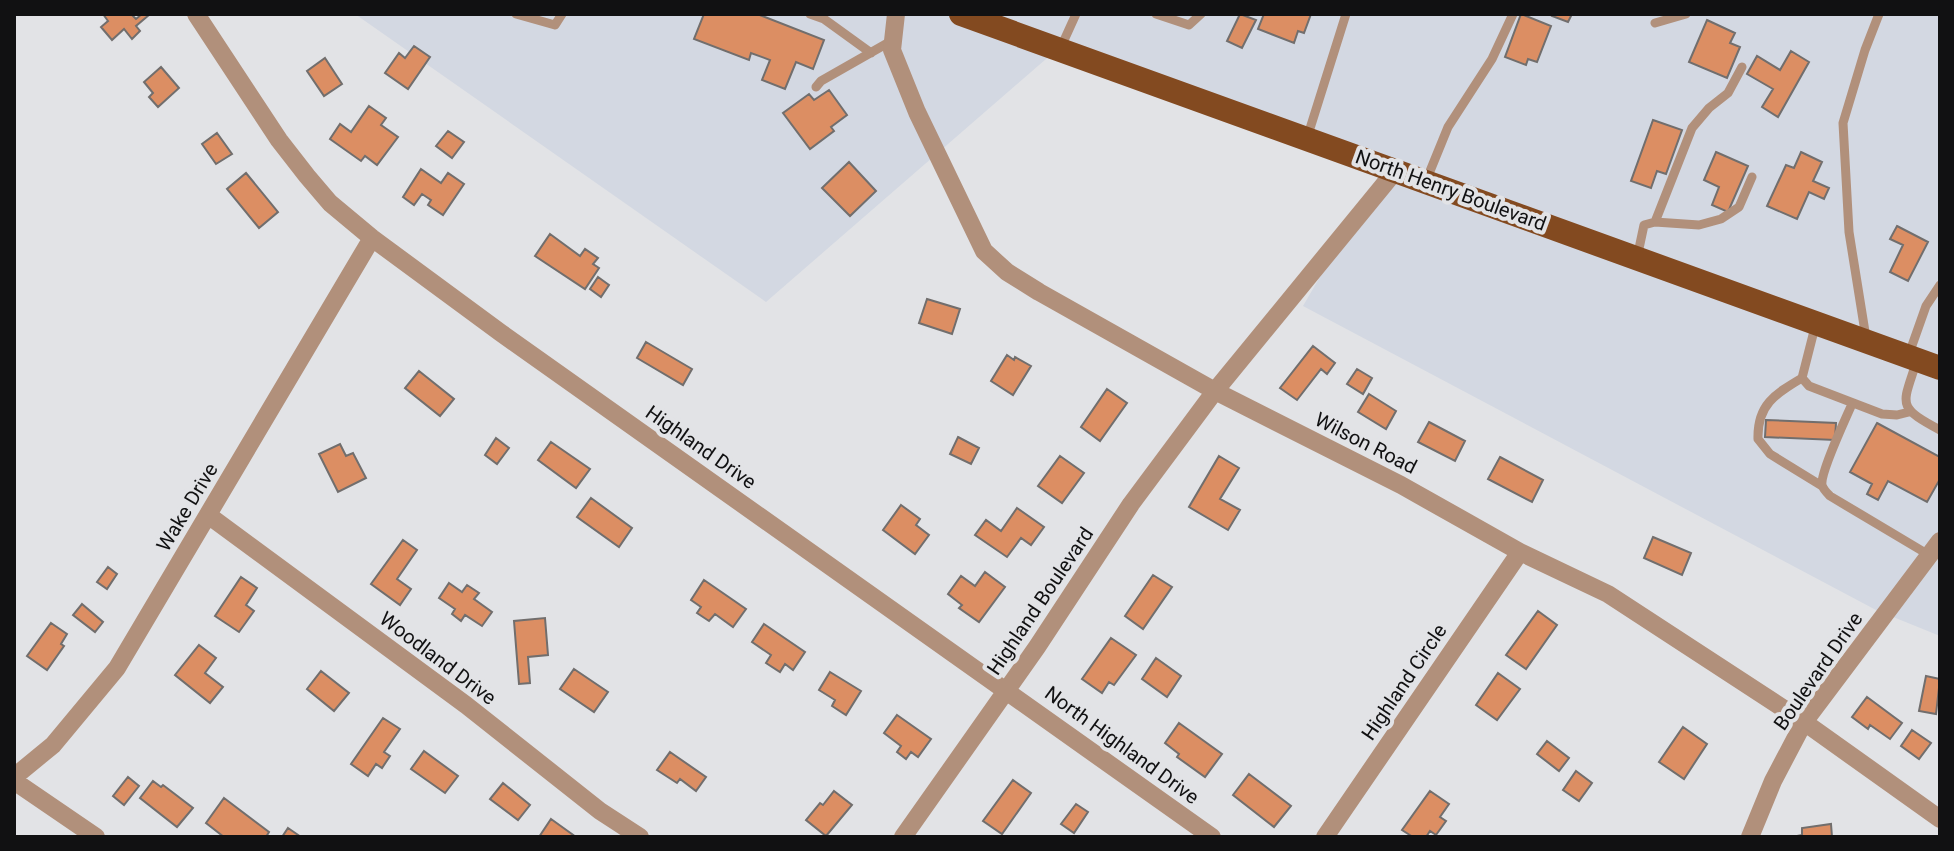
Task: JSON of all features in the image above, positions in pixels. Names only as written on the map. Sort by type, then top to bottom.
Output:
[{"type":"main road","name":"North Henry Boulevard","points":[[961,14],[1922,362]]},
{"type":"street","points":[[196,14],[279,140],[307,176],[330,203],[372,238]]},
{"type":"street","name":"Wilson Road","points":[[896,14],[892,50],[917,112],[984,251],[1007,272],[1215,391],[1401,485],[1520,552],[1608,594],[1804,722],[1940,819]]},
{"type":"street","name":"Highland Boulevard","points":[[903,837],[1131,504],[1215,391],[1396,170]]},
{"type":"street","name":"Wake Drive","points":[[14,779],[53,745],[117,668],[372,238]]},
{"type":"street","name":"Highland Drive","points":[[372,238],[501,333],[1007,689]]},
{"type":"street","name":"Woodland Drive","points":[[208,515],[466,705],[600,811],[640,837]]},
{"type":"street","name":"Boulevard Drive","points":[[1750,837],[1773,781],[1804,722],[1935,548]]},
{"type":"street","name":"Highland Circle","points":[[1325,837],[1520,552]]},
{"type":"street","name":"North Highland Drive","points":[[1007,689],[1212,837]]},
{"type":"street","points":[[14,779],[96,837]]},
{"type":"lane","points":[[516,14],[555,25],[562,14]]},
{"type":"lane","points":[[810,14],[824,19],[871,53]]},
{"type":"lane","points":[[1060,50],[1076,14]]},
{"type":"lane","points":[[1156,14],[1189,25],[1201,14]]},
{"type":"lane","points":[[1307,138],[1346,14]]},
{"type":"lane","points":[[1426,181],[1448,127],[1492,59],[1513,14]]},
{"type":"lane","points":[[1655,23],[1686,14]]},
{"type":"lane","points":[[1867,342],[1849,232],[1843,123],[1879,14]]},
{"type":"lane","points":[[816,87],[821,81],[893,40]]},
{"type":"lane","points":[[1655,222],[1692,128],[1728,93],[1742,67]]},
{"type":"lane","points":[[1637,258],[1644,225],[1655,222],[1699,225],[1721,219],[1739,207],[1752,177]]},
{"type":"lane","points":[[1909,412],[1905,399],[1922,362],[1926,306],[1940,285]]},
{"type":"lane","points":[[1816,323],[1802,378],[1778,393],[1765,407],[1759,419],[1758,439],[1770,454],[1822,486],[1830,496],[1935,548]]},
{"type":"lane","points":[[1802,378],[1813,389],[1852,404],[1890,416],[1909,412],[1940,430]]},
{"type":"lane","points":[[1822,486],[1852,404]]},
{"type":"shaded area","points":[[355,14],[1940,14],[1940,636],[1876,610],[1303,306],[1384,167],[1061,46],[766,302]]},
{"type":"building","points":[[103,14],[131,14],[136,19],[142,14],[149,15],[136,26],[140,31],[132,39],[124,29],[112,40],[101,27],[108,21]]},
{"type":"building","points":[[704,14],[757,14],[824,40],[813,69],[796,62],[785,89],[762,80],[770,60],[751,53],[749,60],[694,39]]},
{"type":"building","points":[[1240,14],[1256,20],[1242,48],[1227,41]]},
{"type":"building","points":[[1264,14],[1311,14],[1304,33],[1298,31],[1294,43],[1258,29]]},
{"type":"building","points":[[1521,14],[1551,26],[1537,62],[1528,59],[1526,65],[1505,57]]},
{"type":"building","points":[[1553,14],[1572,14],[1568,22]]},
{"type":"building","points":[[1707,20],[1735,33],[1730,43],[1740,47],[1727,78],[1689,62]]},
{"type":"building","points":[[414,46],[430,57],[408,89],[385,73],[399,53],[405,58]]},
{"type":"building","points":[[1791,51],[1809,62],[1778,117],[1762,107],[1773,89],[1747,74],[1757,56],[1780,70]]},
{"type":"building","points":[[325,58],[342,84],[324,96],[307,71]]},
{"type":"building","points":[[161,67],[179,88],[158,107],[149,97],[153,93],[144,82]]},
{"type":"building","points":[[829,90],[847,115],[831,127],[834,131],[810,149],[783,113],[809,94],[814,100]]},
{"type":"building","points":[[369,106],[386,118],[381,125],[398,137],[377,165],[365,156],[361,161],[330,139],[340,124],[351,132]]},
{"type":"building","points":[[1653,120],[1682,130],[1666,174],[1657,171],[1651,188],[1631,181]]},
{"type":"building","points":[[448,131],[464,142],[452,158],[436,146]]},
{"type":"building","points":[[217,133],[232,154],[216,164],[202,144]]},
{"type":"building","points":[[1716,152],[1748,166],[1728,212],[1712,205],[1719,187],[1704,180]]},
{"type":"building","points":[[1801,152],[1822,162],[1813,181],[1829,188],[1824,199],[1809,192],[1797,219],[1767,206],[1786,165],[1794,168]]},
{"type":"building","points":[[849,162],[876,191],[850,216],[822,188]]},
{"type":"building","points":[[421,169],[441,183],[448,173],[464,184],[443,215],[428,205],[431,200],[422,194],[414,205],[403,197]]},
{"type":"building","points":[[246,173],[278,212],[259,228],[227,189]]},
{"type":"building","points":[[1897,226],[1928,242],[1908,281],[1890,272],[1903,245],[1890,239]]},
{"type":"building","points":[[550,234],[580,256],[585,249],[598,258],[593,264],[599,268],[585,289],[535,256]]},
{"type":"building","points":[[598,277],[609,285],[601,297],[590,289]]},
{"type":"building","points":[[927,299],[960,309],[952,334],[919,323]]},
{"type":"building","points":[[646,342],[692,369],[683,385],[637,358]]},
{"type":"building","points":[[1313,346],[1335,363],[1327,374],[1321,369],[1297,400],[1280,388]]},
{"type":"building","points":[[1007,355],[1031,366],[1013,395],[991,381]]},
{"type":"building","points":[[1357,369],[1372,378],[1363,394],[1347,384]]},
{"type":"building","points":[[419,371],[454,399],[440,416],[405,388]]},
{"type":"building","points":[[1107,389],[1127,403],[1100,441],[1081,427]]},
{"type":"building","points":[[1369,394],[1396,411],[1386,429],[1358,412]]},
{"type":"building","points":[[1766,420],[1836,423],[1835,440],[1765,437]]},
{"type":"building","points":[[1429,422],[1465,441],[1455,461],[1418,442]]},
{"type":"building","points":[[1877,423],[1940,457],[1940,479],[1927,502],[1888,481],[1878,500],[1867,494],[1872,484],[1850,472]]},
{"type":"building","points":[[958,437],[979,448],[971,464],[950,454]]},
{"type":"building","points":[[496,438],[509,448],[497,464],[485,455]]},
{"type":"building","points":[[551,442],[590,469],[576,488],[538,460]]},
{"type":"building","points":[[340,444],[346,456],[353,453],[366,478],[338,492],[319,454]]},
{"type":"building","points":[[1060,456],[1084,473],[1062,503],[1038,486]]},
{"type":"building","points":[[1219,456],[1239,468],[1220,499],[1240,510],[1228,530],[1189,507]]},
{"type":"building","points":[[1500,457],[1543,480],[1532,502],[1488,479]]},
{"type":"building","points":[[591,498],[632,528],[619,547],[577,517]]},
{"type":"building","points":[[901,505],[920,519],[916,525],[929,535],[915,554],[883,530]]},
{"type":"building","points":[[1017,508],[1044,527],[1031,545],[1021,538],[1007,557],[975,535],[986,520],[1001,531]]},
{"type":"building","points":[[1653,537],[1691,553],[1682,575],[1644,558]]},
{"type":"building","points":[[403,540],[417,550],[397,579],[411,589],[400,605],[371,584]]},
{"type":"building","points":[[108,567],[117,574],[107,589],[97,582]]},
{"type":"building","points":[[985,572],[1005,587],[979,622],[959,608],[962,605],[948,594],[961,576],[975,586]]},
{"type":"building","points":[[1153,575],[1172,587],[1143,629],[1125,616]]},
{"type":"building","points":[[241,577],[257,588],[246,605],[254,611],[239,632],[215,616]]},
{"type":"building","points":[[704,580],[746,609],[733,627],[715,614],[709,621],[697,613],[701,607],[691,600]]},
{"type":"building","points":[[449,583],[462,592],[467,585],[479,593],[474,599],[492,612],[482,626],[465,615],[461,621],[452,614],[455,609],[439,598]]},
{"type":"building","points":[[82,604],[103,622],[95,632],[73,615]]},
{"type":"building","points":[[1538,611],[1557,625],[1526,669],[1506,655]]},
{"type":"building","points":[[545,618],[548,655],[528,657],[530,683],[519,684],[514,621]]},
{"type":"building","points":[[51,623],[67,634],[61,644],[64,646],[47,670],[27,656]]},
{"type":"building","points":[[764,624],[805,652],[793,670],[785,664],[780,672],[766,663],[771,655],[752,642]]},
{"type":"building","points":[[1111,638],[1136,655],[1114,685],[1109,682],[1102,693],[1082,679]]},
{"type":"building","points":[[199,645],[216,658],[205,673],[223,687],[210,703],[175,675]]},
{"type":"building","points":[[1156,658],[1181,676],[1167,697],[1142,679]]},
{"type":"building","points":[[574,669],[608,692],[594,712],[560,689]]},
{"type":"building","points":[[321,671],[349,693],[334,711],[307,689]]},
{"type":"building","points":[[830,672],[861,691],[846,715],[832,706],[835,700],[819,690]]},
{"type":"building","points":[[1498,673],[1520,689],[1497,720],[1476,705]]},
{"type":"building","points":[[1926,676],[1940,679],[1936,714],[1919,711]]},
{"type":"building","points":[[1867,697],[1902,723],[1890,739],[1852,717]]},
{"type":"building","points":[[897,715],[931,739],[918,757],[911,752],[906,759],[897,752],[901,746],[884,733]]},
{"type":"building","points":[[383,718],[400,729],[384,752],[390,756],[382,768],[376,764],[368,776],[351,764]]},
{"type":"building","points":[[1179,723],[1222,754],[1205,777],[1177,757],[1179,754],[1165,743]]},
{"type":"building","points":[[1683,727],[1707,744],[1684,779],[1659,762]]},
{"type":"building","points":[[1912,730],[1931,743],[1919,759],[1901,746]]},
{"type":"building","points":[[1547,741],[1569,758],[1559,771],[1537,754]]},
{"type":"building","points":[[424,751],[458,776],[445,793],[411,769]]},
{"type":"building","points":[[670,752],[706,777],[696,791],[680,779],[677,783],[657,770]]},
{"type":"building","points":[[1576,771],[1592,783],[1579,801],[1563,790]]},
{"type":"building","points":[[1249,774],[1291,806],[1274,827],[1233,795]]},
{"type":"building","points":[[128,777],[139,786],[124,805],[113,796]]},
{"type":"building","points":[[1013,780],[1031,793],[1002,834],[983,821]]},
{"type":"building","points":[[153,781],[193,808],[177,827],[140,798]]},
{"type":"building","points":[[503,783],[530,805],[518,820],[490,799]]},
{"type":"building","points":[[834,791],[852,805],[826,836],[806,820]]},
{"type":"building","points":[[1430,791],[1449,804],[1440,817],[1446,821],[1436,835],[1430,831],[1426,837],[1413,837],[1402,830]]},
{"type":"building","points":[[224,798],[269,832],[266,837],[224,837],[206,823]]},
{"type":"building","points":[[1076,804],[1088,812],[1074,833],[1061,824]]},
{"type":"building","points":[[551,819],[576,837],[539,837]]},
{"type":"building","points":[[1831,824],[1832,837],[1792,837],[1802,835],[1802,828]]},
{"type":"building","points":[[288,828],[301,837],[282,837]]}]
